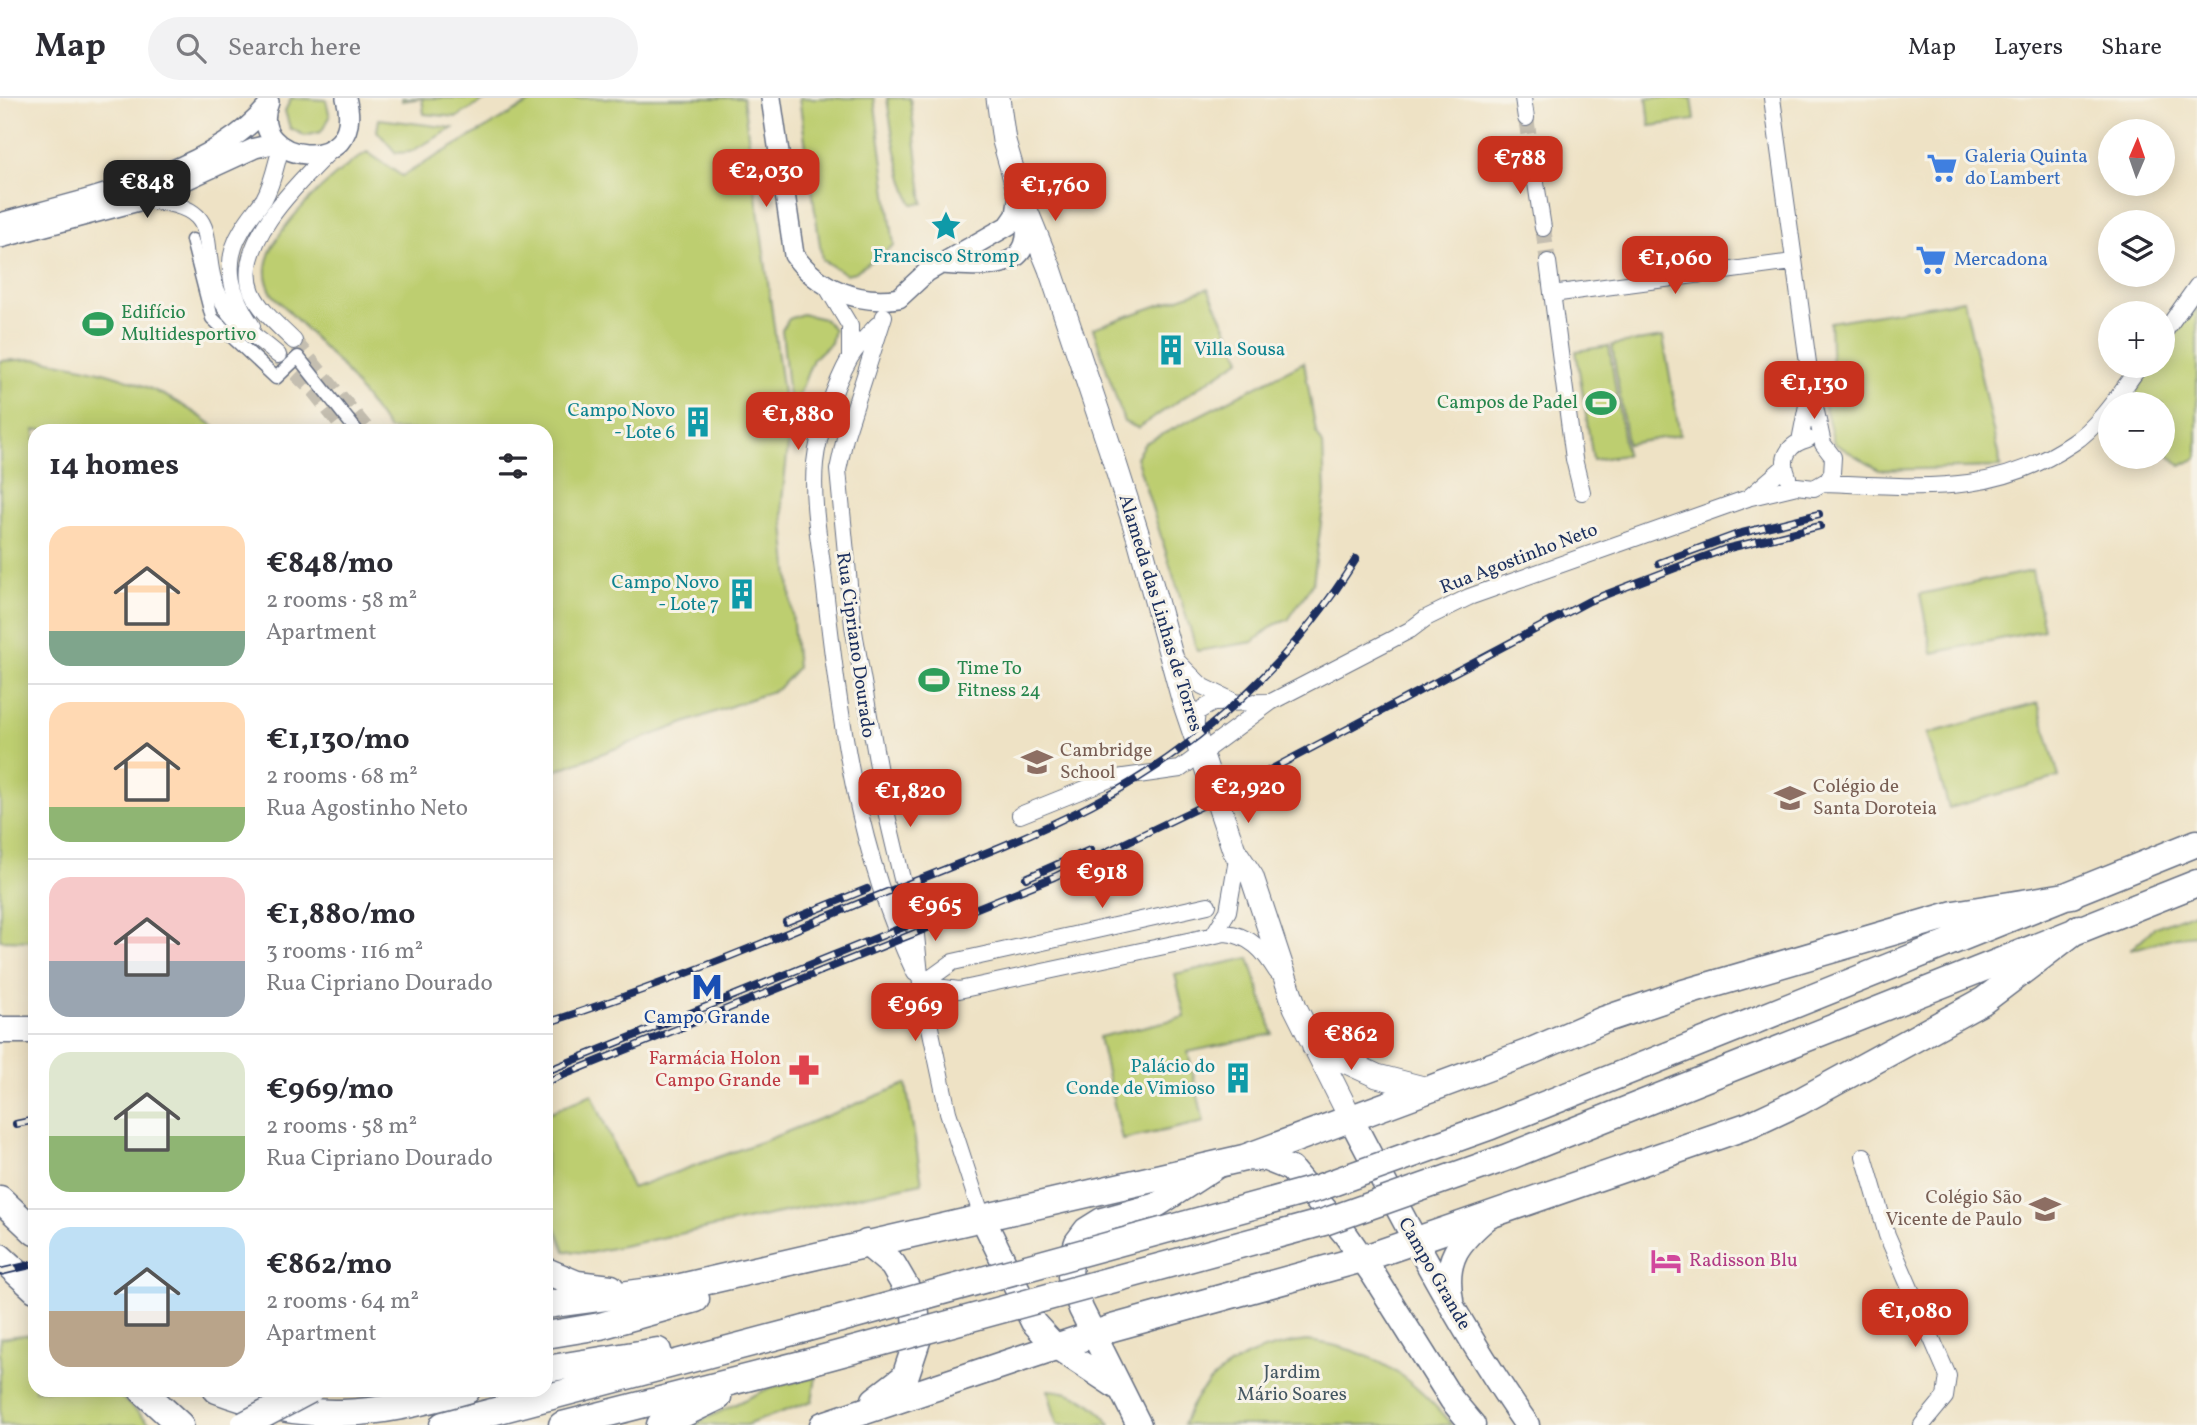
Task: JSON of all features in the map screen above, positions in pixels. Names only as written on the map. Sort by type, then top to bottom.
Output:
[{"type":"highway","points":[[553,1395],[1318,1188],[1491,1126],[2197,843]]},
{"type":"highway","points":[[562,1425],[773,1372],[1324,1222],[1505,1158],[2197,883]]},
{"type":"highway","points":[[553,1304],[658,1291],[1233,1161],[1527,1053],[1603,1020],[1680,994],[1954,914],[2072,895]]},
{"type":"highway","points":[[823,1425],[1055,1346],[1362,1259],[1773,1115],[1983,1001],[2080,928]]},
{"type":"highway","points":[[0,1030],[28,1030]]},
{"type":"highway","points":[[1,1200],[28,1225]]},
{"type":"highway","points":[[850,1416],[889,1391],[905,1377],[918,1338],[915,1303],[893,1265],[867,1243]]},
{"type":"highway","points":[[0,1257],[28,1283]]},
{"type":"highway","points":[[553,1334],[600,1326],[698,1299],[778,1265]]},
{"type":"highway","points":[[553,1274],[577,1284],[658,1291]]},
{"type":"highway","points":[[553,1368],[702,1344],[743,1344]]},
{"type":"highway","points":[[660,1425],[773,1372]]},
{"type":"highway","points":[[150,1397],[180,1425]]},
{"type":"highway","points":[[237,1397],[259,1405],[337,1416],[387,1410],[439,1397]]},
{"type":"highway","points":[[244,1425],[297,1397]]},
{"type":"highway","points":[[443,1425],[547,1397]]},
{"type":"main road","name":"Alameda das Linhas de Torres","points":[[998,98],[1004,141],[1019,193],[1055,281],[1139,539],[1235,870],[1252,877],[1287,988],[1350,1117]]},
{"type":"main road","points":[[1314,1047],[1377,1076],[1427,1090]]},
{"type":"main road","name":"Campo Grande","points":[[1350,1117],[1414,1241],[1527,1425]]},
{"type":"main road","points":[[1139,1425],[1117,1387],[1069,1276],[1077,1242],[1086,1230],[1102,1220],[1157,1205],[1233,1161],[1266,1159],[1291,1169],[1362,1259],[1452,1400],[1473,1425]]},
{"type":"main road","points":[[1453,1308],[1448,1282],[1454,1251],[1466,1235],[1491,1214]]},
{"type":"main road","points":[[982,1217],[1033,1321],[1055,1346],[1117,1387]]},
{"type":"street","points":[[346,98],[348,123],[336,145],[293,190],[259,236],[250,255],[248,273],[253,293],[352,424]]},
{"type":"street","points":[[771,98],[794,255],[803,267],[825,284],[859,299],[899,298],[927,272],[1009,225],[1016,215],[1019,193]]},
{"type":"street","points":[[1523,98],[1526,118]]},
{"type":"street","points":[[1772,98],[1811,385],[1823,444],[1833,457],[1833,466],[1824,483]]},
{"type":"street","points":[[269,102],[266,120],[279,145],[294,154],[309,156],[323,153],[336,145]]},
{"type":"street","points":[[0,223],[150,179],[229,141],[255,121],[269,102]]},
{"type":"street","points":[[0,239],[142,200],[255,148],[279,145]]},
{"type":"street","points":[[263,341],[235,297],[230,266],[239,234],[264,199],[279,145]]},
{"type":"street","points":[[1532,158],[1543,228]]},
{"type":"street","points":[[941,264],[996,266],[1012,261],[1024,245],[1026,232],[1019,193]]},
{"type":"street","points":[[142,200],[173,202],[199,219],[205,227],[215,289],[223,304],[231,316],[278,355]]},
{"type":"street","points":[[192,240],[212,318],[276,378],[296,349]]},
{"type":"street","points":[[1548,262],[1574,459],[1582,492]]},
{"type":"street","points":[[1552,294],[1793,262]]},
{"type":"street","points":[[825,284],[850,326],[850,358]]},
{"type":"street","points":[[2175,317],[2197,286]]},
{"type":"street","name":"Rua Cipriano Dourado","points":[[899,298],[850,358],[822,432],[815,465],[832,650],[842,719],[873,869],[892,926],[921,985]]},
{"type":"street","name":"Rua Cipriano Dourado","points":[[884,316],[845,438],[838,470],[839,494],[864,698],[886,811],[902,879],[913,905],[921,985],[947,1111],[982,1217]]},
{"type":"street","points":[[1748,498],[1797,486],[1814,488],[1824,483],[1956,487],[2009,476],[2075,442],[2131,378]]},
{"type":"street","points":[[1800,441],[1811,385]]},
{"type":"street","points":[[1797,486],[1784,467],[1787,452],[1800,441],[1808,439],[1823,444]]},
{"type":"street","points":[[1833,466],[1870,484]]},
{"type":"street","name":"Rua Agostinho Neto","points":[[1271,702],[1213,703],[1201,707],[1195,717],[1199,742],[1469,597],[1748,498],[1784,467]]},
{"type":"street","name":"Rua Agostinho Neto","points":[[1171,655],[1202,685],[1240,703]]},
{"type":"street","points":[[1020,815],[1110,779],[1180,769],[1199,742]]},
{"type":"street","points":[[1214,934],[1228,911],[1235,870]]},
{"type":"street","points":[[921,985],[953,962],[1208,905]]},
{"type":"street","points":[[921,985],[959,990],[1214,934],[1240,935],[1259,947],[1287,988]]},
{"type":"street","points":[[1864,1156],[1887,1235],[1948,1376],[1945,1397],[1922,1425]]},
{"type":"green space","points":[[291,98],[326,100],[330,117],[321,132],[305,136],[290,128],[285,111]]},
{"type":"green space","points":[[422,98],[488,98],[457,117],[424,114]]},
{"type":"green space","points":[[538,98],[743,98],[789,438],[782,501],[797,668],[778,689],[553,771],[553,424],[385,424],[343,368],[272,294],[267,281],[266,268],[270,253],[279,236],[306,203],[339,173],[367,152],[402,176]]},
{"type":"green space","points":[[799,98],[874,98],[894,245],[855,272],[846,274],[822,260]]},
{"type":"green space","points":[[887,98],[910,98],[923,203],[912,204],[907,191],[896,152]]},
{"type":"green space","points":[[1647,98],[1692,98],[1695,120],[1650,126]]},
{"type":"green space","points":[[379,119],[453,128],[410,152],[396,153],[377,131]]},
{"type":"green space","points":[[1208,288],[1241,359],[1138,428],[1124,422],[1093,328]]},
{"type":"green space","points":[[1964,300],[2001,467],[1879,470],[1834,443],[1818,380],[1832,375],[1830,322]]},
{"type":"green space","points":[[2197,308],[2197,458],[2181,466],[2175,460],[2175,392],[2136,392],[2144,378],[2175,378],[2175,334]]},
{"type":"green space","points":[[802,314],[824,319],[834,329],[831,343],[813,359],[796,403],[789,399],[782,330],[789,319]]},
{"type":"green space","points":[[1663,337],[1680,435],[1627,444],[1612,345]]},
{"type":"green space","name":"Campos de Padel","points":[[1609,346],[1626,455],[1593,460],[1576,351]]},
{"type":"green space","points":[[34,359],[108,373],[154,390],[211,424],[28,424],[28,941],[0,940],[0,361]]},
{"type":"green space","points":[[1304,362],[1316,432],[1323,444],[1325,493],[1313,583],[1288,620],[1274,625],[1253,642],[1197,651],[1136,457],[1145,443]]},
{"type":"green space","points":[[2032,571],[2044,630],[1932,653],[1920,594]]},
{"type":"green space","points":[[2038,703],[2059,777],[1949,808],[1927,734]]},
{"type":"green space","points":[[2197,911],[2197,935],[2176,937],[2130,950],[2155,927]]},
{"type":"green space","points":[[1249,958],[1273,1034],[1188,1052],[1204,1122],[1122,1140],[1099,1037],[1185,1017],[1175,974]]},
{"type":"green space","points":[[906,1084],[922,1183],[589,1253],[565,1251],[553,1220],[553,1111],[592,1094],[632,1188],[769,1139]]},
{"type":"green space","points":[[28,1334],[28,1397],[121,1397],[152,1425],[0,1425],[0,1338]]},
{"type":"green space","name":"Jardim Mário Soares","points":[[1307,1341],[1351,1350],[1388,1367],[1421,1392],[1452,1425],[1183,1425],[1203,1390],[1216,1376],[1232,1365],[1268,1349]]},
{"type":"green space","points":[[816,1377],[812,1401],[746,1425],[692,1425],[769,1388]]},
{"type":"green space","points":[[1048,1390],[1067,1393],[1084,1400],[1098,1410],[1110,1425],[1057,1425]]},
{"type":"tunnel","points":[[1526,118],[1532,157]]},
{"type":"tunnel","points":[[1543,228],[1548,262]]},
{"type":"tunnel","points":[[294,341],[362,424]]},
{"type":"tunnel","points":[[279,357],[315,392],[340,424]]},
{"type":"railway","points":[[1659,563],[1738,534],[1819,514]]},
{"type":"railway","points":[[553,1079],[1054,877],[1202,806],[1589,601],[1725,549],[1820,526]]},
{"type":"railway","points":[[553,1021],[706,966],[978,856],[1063,819],[1131,783],[1205,730],[1240,700],[1303,633],[1356,559]]},
{"type":"railway","points":[[1026,878],[1090,850]]},
{"type":"railway","points":[[786,922],[867,889]]},
{"type":"railway","points":[[553,1069],[906,926]]},
{"type":"railway","points":[[16,1124],[28,1121]]},
{"type":"railway","points":[[0,1272],[28,1266]]},
{"type":"place","name":"Galeria Quinta do Lambert","points":[[1942,168]]},
{"type":"place","name":"Francisco Stromp","points":[[946,226]]},
{"type":"place","name":"Mercadona","points":[[1931,260]]},
{"type":"place","name":"Edifício Multidesportivo","points":[[98,324]]},
{"type":"place","name":"Villa Sousa","points":[[1171,350]]},
{"type":"place","name":"Campos de Padel","points":[[1601,403]]},
{"type":"place","name":"Campo Novo - Lote 6","points":[[698,422]]},
{"type":"place","name":"Campo Novo - Lote 7","points":[[742,594]]},
{"type":"place","name":"Time To Fitness 24","points":[[934,680]]},
{"type":"place","name":"Cambridge School","points":[[1037,762]]},
{"type":"place","name":"Colégio de Santa Doroteia","points":[[1790,798]]},
{"type":"place","name":"Campo Grande","points":[[707,987]]},
{"type":"place","name":"Farmácia Holon Campo Grande","points":[[804,1070]]},
{"type":"place","name":"Palácio do Conde de Vimioso","points":[[1238,1078]]},
{"type":"place","name":"Colégio São Vicente de Paulo","points":[[2045,1209]]},
{"type":"place","name":"Radisson Blu","points":[[1666,1261]]}]
